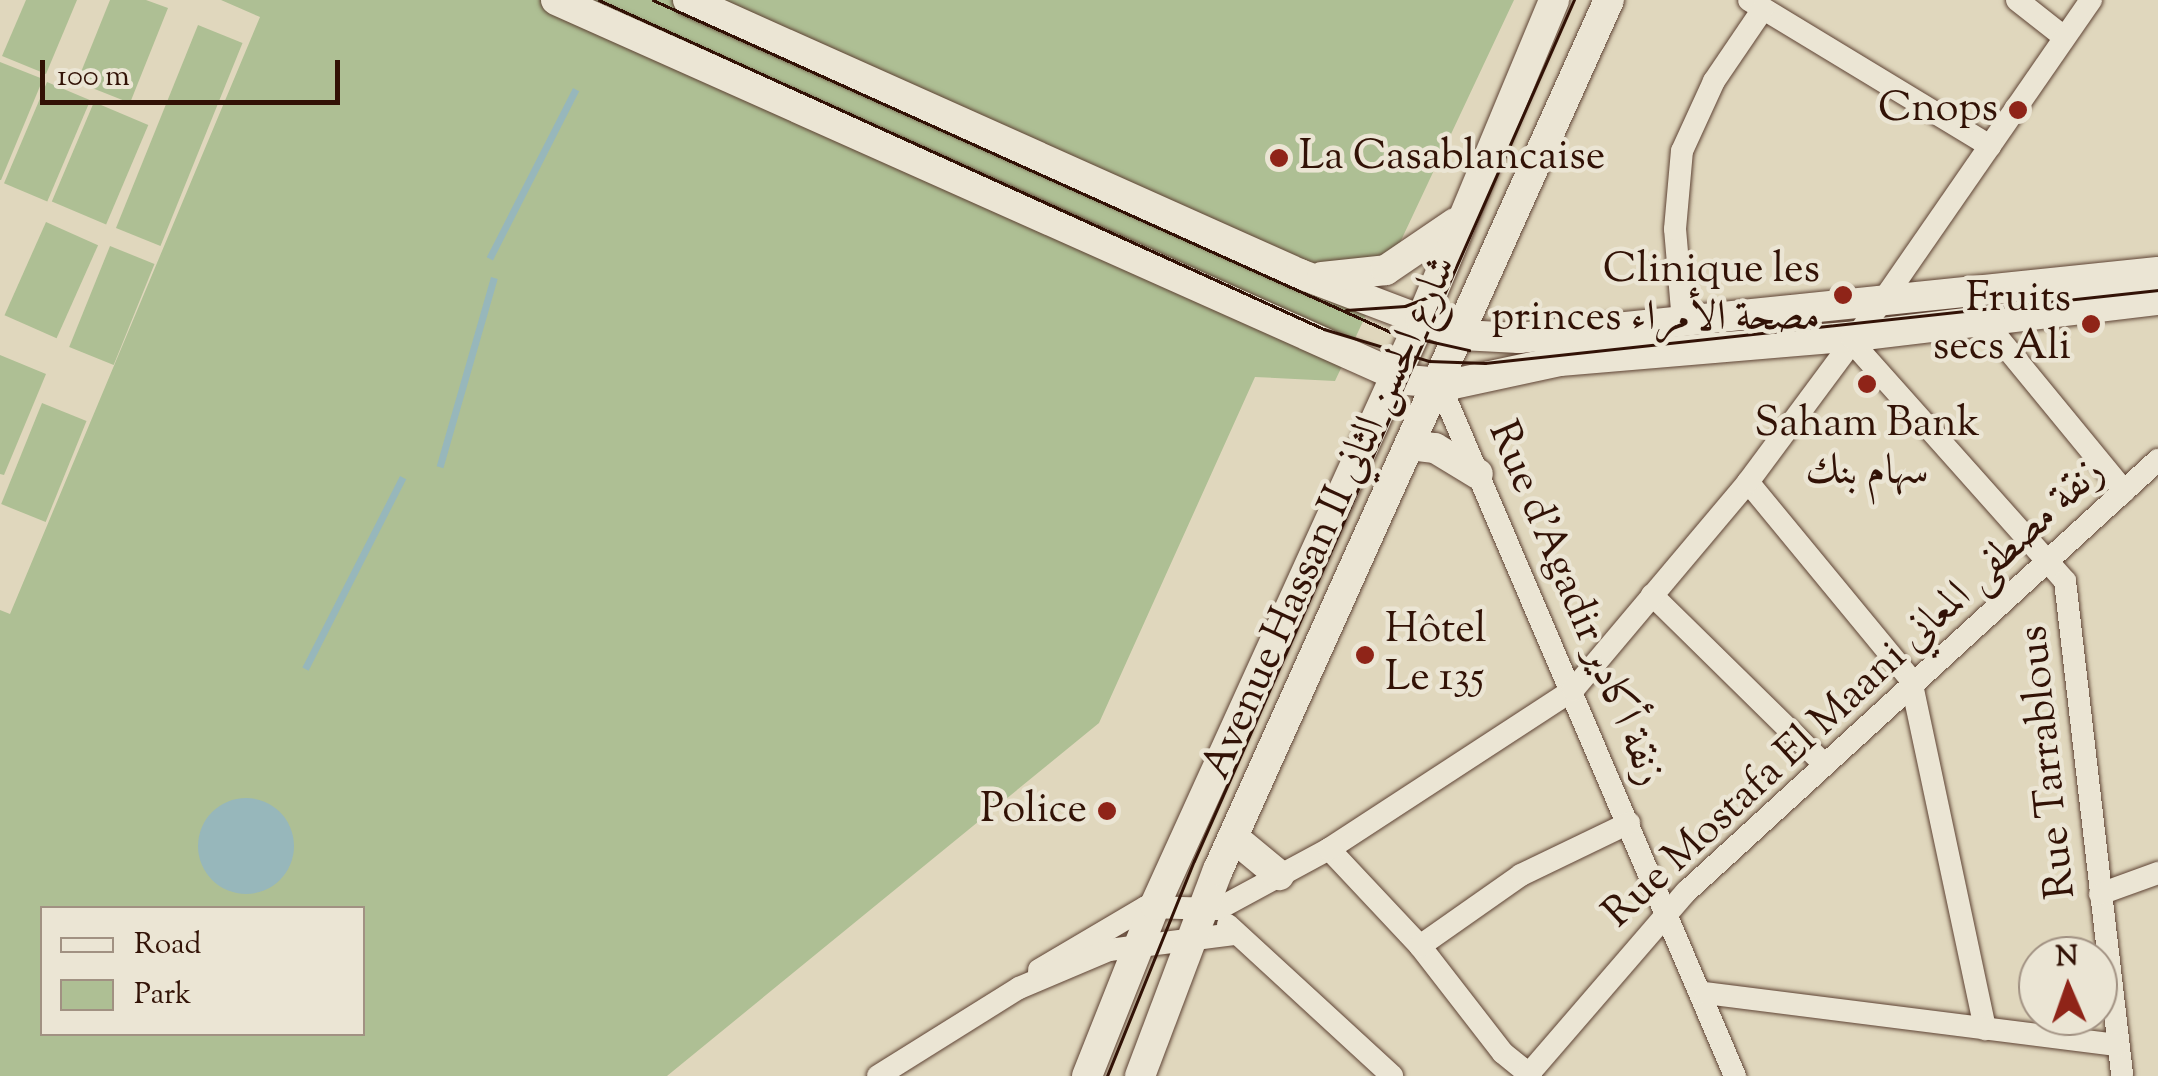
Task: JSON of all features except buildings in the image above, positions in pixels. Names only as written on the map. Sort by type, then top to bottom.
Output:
[{"type":"main road","points":[[556,0],[1397,376],[1439,383],[1560,361],[1854,339],[1982,318],[2158,300]]},
{"type":"main road","points":[[688,0],[1300,274],[1461,335],[1519,338],[1886,296],[2158,272]]},
{"type":"main road","name":"Avenue Hassan II شارع الحسن الثاني","points":[[1087,1076],[1155,904],[1397,376],[1554,0]]},
{"type":"main road","name":"Avenue Hassan II شارع الحسن الثاني","points":[[1147,1073],[1191,938],[1210,909],[1233,837],[1609,0]]},
{"type":"main road","points":[[1300,274],[1338,279],[1405,262],[1450,231],[1472,196]]},
{"type":"main road","points":[[1410,445],[1435,448],[1478,474]]},
{"type":"main road","points":[[1233,837],[1279,874]]},
{"type":"street","points":[[2017,0],[2064,37]]},
{"type":"street","points":[[878,1076],[1019,988],[1046,965],[1155,904],[1210,909],[1329,849],[1573,690],[1748,482],[1886,296],[2091,0]]},
{"type":"street","points":[[1683,322],[1676,228],[1682,151],[1756,4],[1990,146]]},
{"type":"street","points":[[1965,292],[2124,491]]},
{"type":"street","name":"Rue Tarrablous","points":[[1854,339],[2051,560],[2071,606],[2122,1076]]},
{"type":"street","name":"Rue d'Agadir زنقة أكادير","points":[[1439,383],[1705,992],[1735,1076]]},
{"type":"street","name":"Rue Mostafa El Maani زنقة مصطفى المعاني","points":[[1529,1075],[1667,912],[1911,680],[2051,560],[2158,460]]},
{"type":"street","points":[[1748,482],[1911,680],[1985,1029]]},
{"type":"street","points":[[1652,596],[1824,764]]},
{"type":"street","points":[[1420,946],[1521,875],[1629,824]]},
{"type":"street","points":[[1329,849],[1420,946],[1503,1052],[1529,1075]]},
{"type":"street","points":[[2100,894],[2158,873]]},
{"type":"street","points":[[1210,909],[1392,1076]]},
{"type":"street","points":[[1019,988],[1141,942],[1234,934]]},
{"type":"street","points":[[1705,992],[2118,1045]]},
{"type":"green space","points":[[26,0],[77,0],[46,74],[2,56]]},
{"type":"green space","points":[[110,0],[146,0],[168,8],[130,103],[77,82]]},
{"type":"green space","points":[[221,0],[1514,0],[1335,381],[1255,377],[1099,723],[667,1076],[0,1076],[0,610],[10,614],[260,17]]},
{"type":"green space","points":[[198,25],[243,43],[160,246],[116,228]]},
{"type":"green space","points":[[0,62],[43,79],[1,180],[0,180]]},
{"type":"green space","points":[[47,82],[90,100],[47,202],[4,183]]},
{"type":"green space","points":[[94,102],[148,125],[106,224],[52,201]]},
{"type":"green space","points":[[46,222],[98,245],[57,338],[5,315]]},
{"type":"green space","points":[[110,246],[155,264],[114,365],[69,347]]},
{"type":"green space","points":[[0,355],[46,374],[4,475],[0,474]]},
{"type":"green space","points":[[42,403],[87,421],[46,522],[1,504]]},
{"type":"water","points":[[573,88],[579,91],[493,260],[487,257]]},
{"type":"water","points":[[491,277],[498,279],[443,468],[437,466]]},
{"type":"water","points":[[400,476],[406,479],[309,671],[302,668]]},
{"type":"water","points":[[246,798],[264,802],[280,812],[290,828],[294,846],[290,864],[280,880],[264,890],[246,894],[228,890],[212,880],[202,864],[198,846],[202,828],[212,812],[228,802]]},
{"type":"tram line","points":[[599,0],[1324,329],[1429,361],[1485,363],[2158,290]]},
{"type":"tram line","points":[[653,0],[1393,333],[1469,350]]},
{"type":"tram line","points":[[1107,1076],[1194,861],[1574,0]]},
{"type":"tram line","points":[[1346,310],[1405,306],[1429,297],[1446,279]]},
{"type":"place","name":"Cnops","points":[[2018,110]]},
{"type":"place","name":"La Casablancaise","points":[[1279,158]]},
{"type":"place","name":"Clinique les princes مصحة الأمراء","points":[[1843,295]]},
{"type":"place","name":"Fruits secs Ali","points":[[2091,324]]},
{"type":"place","name":"Saham Bank سهام بنك","points":[[1867,384]]},
{"type":"place","name":"Hôtel Le 135","points":[[1365,655]]},
{"type":"place","name":"Police","points":[[1107,811]]}]
